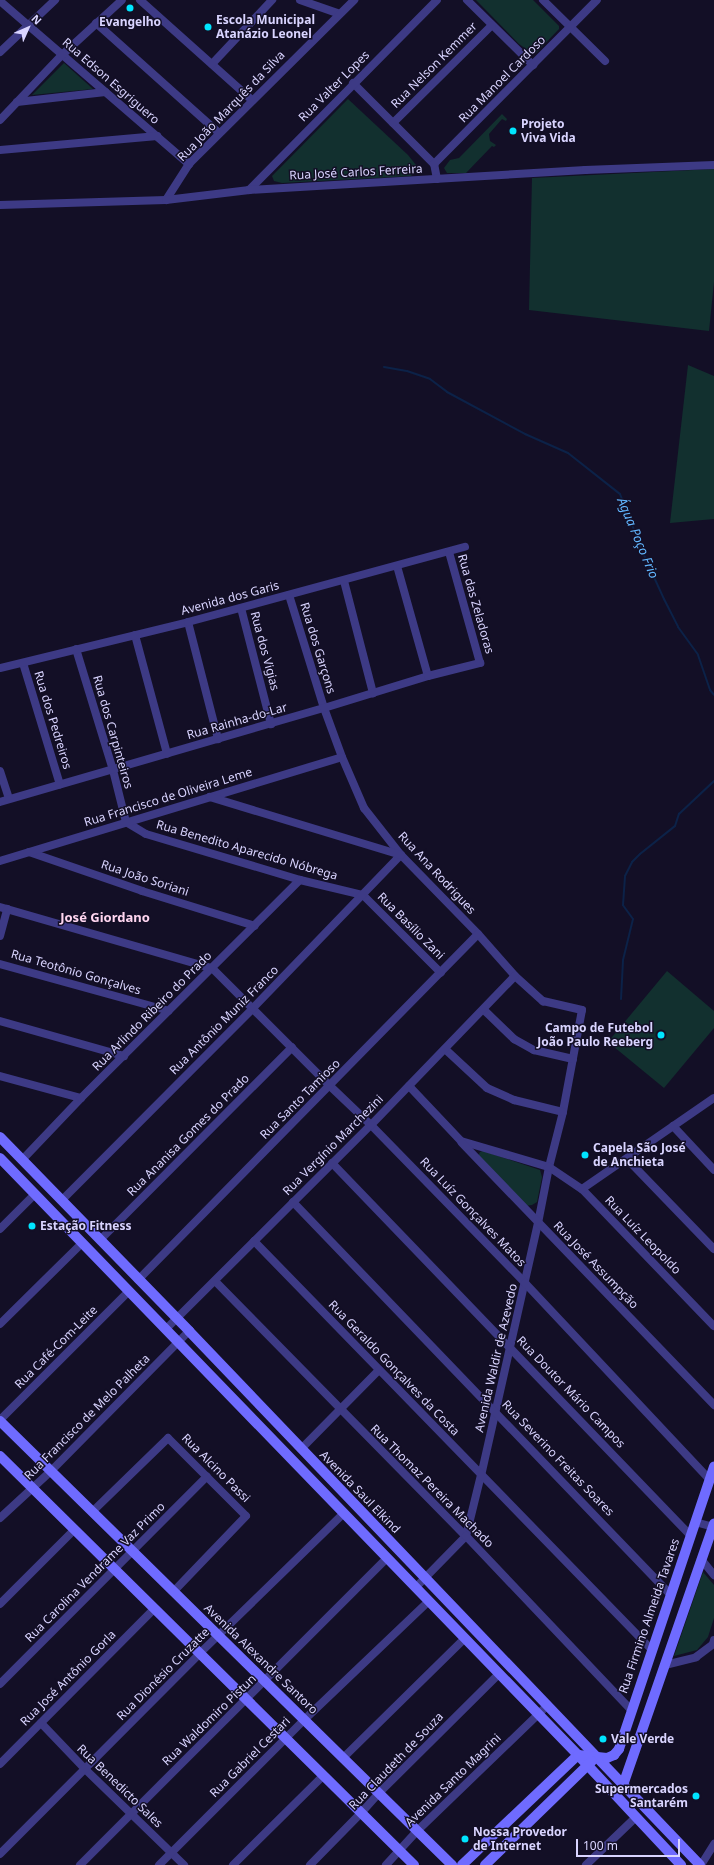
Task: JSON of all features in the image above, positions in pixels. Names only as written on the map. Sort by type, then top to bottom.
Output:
[{"type":"main road","name":"Avenida Saul Elkind","points":[[0,1137],[189,1331],[700,1865]]},
{"type":"main road","points":[[0,1158],[578,1755],[680,1865]]},
{"type":"main road","name":"Avenida Alexandre Santoro","points":[[0,1420],[452,1865]]},
{"type":"main road","points":[[0,1456],[414,1865]]},
{"type":"main road","name":"Rua Firmino Almeida Tavares","points":[[578,1755],[607,1758],[614,1755],[619,1749],[651,1649],[714,1467]]},
{"type":"main road","points":[[328,1497],[338,1488]]},
{"type":"main road","points":[[623,1785],[701,1559],[714,1526]]},
{"type":"main road","points":[[462,1865],[578,1755]]},
{"type":"main road","points":[[485,1865],[596,1757]]},
{"type":"street","points":[[0,52],[55,0]]},
{"type":"street","points":[[0,120],[62,55],[122,0]]},
{"type":"street","points":[[140,0],[252,100]]},
{"type":"street","points":[[212,64],[272,0]]},
{"type":"street","points":[[300,0],[340,14]]},
{"type":"street","name":"Rua João Marquês da Silva","points":[[166,200],[189,164],[354,0]]},
{"type":"street","name":"Rua Valter Lopes","points":[[248,190],[437,0]]},
{"type":"street","points":[[467,0],[533,65]]},
{"type":"street","points":[[544,0],[606,61]]},
{"type":"street","name":"Rua Manoel Cardoso","points":[[434,164],[597,0]]},
{"type":"street","name":"Rua Edson Esgriguero","points":[[0,1],[189,164]]},
{"type":"street","points":[[96,23],[219,133]]},
{"type":"street","name":"Rua Nelson Kemmer","points":[[393,123],[492,25]]},
{"type":"street","points":[[353,83],[434,164],[437,179]]},
{"type":"street","points":[[17,102],[105,92]]},
{"type":"street","points":[[0,150],[157,136]]},
{"type":"street","name":"Rua José Carlos Ferreira","points":[[0,205],[166,200],[248,190],[585,170],[714,166]]},
{"type":"street","name":"Avenida dos Garis","points":[[0,668],[188,622],[465,547]]},
{"type":"street","name":"Rua das Zeladoras","points":[[449,552],[480,663]]},
{"type":"street","points":[[397,566],[428,676]]},
{"type":"street","points":[[344,581],[373,693]]},
{"type":"street","name":"Rua dos Garçons","points":[[290,595],[324,708]]},
{"type":"street","name":"Rua dos Vigias","points":[[241,608],[271,724]]},
{"type":"street","points":[[188,622],[218,739]]},
{"type":"street","points":[[135,635],[167,754]]},
{"type":"street","name":"Rua dos Carpinteiros","points":[[76,649],[113,770],[126,822]]},
{"type":"street","name":"Rua dos Pedreiros","points":[[22,663],[60,785]]},
{"type":"street","name":"Rua Rainha-do-Lar","points":[[0,802],[271,724],[428,676],[480,663]]},
{"type":"street","name":"Rua Ana Rodrigues","points":[[324,708],[342,757],[364,808],[401,855],[478,934],[515,976],[543,1001],[582,1010]]},
{"type":"street","name":"Rua Francisco de Oliveira Leme","points":[[0,860],[342,757]]},
{"type":"street","points":[[0,771],[9,799]]},
{"type":"street","points":[[210,797],[401,855]]},
{"type":"street","name":"Rua Benedito Aparecido Nóbrega","points":[[126,822],[146,834],[300,880],[363,895]]},
{"type":"street","name":"Rua João Soriani","points":[[28,852],[142,891],[254,926]]},
{"type":"street","name":"Rua Antônio Muniz Franco","points":[[62,1200],[253,1008],[401,855]]},
{"type":"street","name":"Rua Arlindo Ribeiro do Prado","points":[[22,1160],[81,1098],[300,880]]},
{"type":"street","name":"Rua Basílio Zani","points":[[363,895],[441,973]]},
{"type":"street","points":[[0,936],[3,908],[212,968]]},
{"type":"street","name":"Rua Santo Tamioso","points":[[138,1280],[478,934]]},
{"type":"street","name":"Rua Teotônio Gonçalves","points":[[0,964],[169,1011]]},
{"type":"street","name":"Rua Luíz Gonçalves Matos","points":[[212,968],[330,1086],[371,1124],[525,1283],[710,1480]]},
{"type":"street","name":"Rua Vergínio Marchezini","points":[[166,1329],[445,1050],[515,976]]},
{"type":"street","points":[[484,1010],[514,1039],[534,1050],[573,1059]]},
{"type":"street","name":"Avenida Waldir de Azevedo","points":[[466,1536],[482,1475],[525,1283],[549,1167],[563,1112],[582,1010]]},
{"type":"street","points":[[0,1021],[124,1056]]},
{"type":"street","name":"Rua Ananisa Gomes do Prado","points":[[100,1240],[292,1047]]},
{"type":"street","points":[[445,1050],[487,1088],[514,1100],[563,1112]]},
{"type":"street","points":[[0,1076],[81,1098]]},
{"type":"street","name":"Rua José Assumpção","points":[[409,1086],[538,1223],[714,1405]]},
{"type":"street","points":[[582,1189],[714,1098]]},
{"type":"street","points":[[673,1126],[714,1170]]},
{"type":"street","name":"Rua Luíz Leopoldo","points":[[461,1141],[549,1167],[582,1189],[714,1326]]},
{"type":"street","points":[[627,1158],[714,1249]]},
{"type":"street","name":"Rua Doutor Mário Campos","points":[[332,1163],[510,1346],[690,1535]]},
{"type":"street","points":[[0,1229],[35,1194]]},
{"type":"street","name":"Rua Severino Freitas Soares","points":[[293,1202],[496,1411],[670,1594]]},
{"type":"street","name":"Rua Geraldo Gonçalves da Costa","points":[[254,1241],[651,1649]]},
{"type":"street","points":[[0,1324],[82,1243]]},
{"type":"street","name":"Rua Thomaz Pereira Machado","points":[[215,1280],[466,1536],[631,1710]]},
{"type":"street","name":"Rua Café-Com-Leite","points":[[0,1420],[129,1291]]},
{"type":"street","name":"Rua Francisco de Melo Palheta","points":[[0,1518],[51,1471],[189,1331]]},
{"type":"street","points":[[301,1449],[379,1370]]},
{"type":"street","name":"Rua Alcino Passi","points":[[92,1512],[168,1438],[207,1476],[246,1516],[173,1592]]},
{"type":"street","name":"Rua Carolina Vendrame Vaz Primo","points":[[0,1684],[207,1476]]},
{"type":"street","name":"Rua Dionésio Cruzatte","points":[[0,1854],[199,1654],[344,1513]]},
{"type":"street","points":[[695,1522],[714,1526]]},
{"type":"street","points":[[0,1604],[74,1530]]},
{"type":"street","points":[[416,1587],[466,1536]]},
{"type":"street","name":"Rua Waldomiro Pistun","points":[[80,1865],[246,1699],[265,1682],[387,1558]]},
{"type":"street","points":[[701,1559],[714,1575]]},
{"type":"street","name":"Rua Gabriel Cestari","points":[[159,1865],[304,1720],[429,1601]]},
{"type":"street","name":"Rua José Antônio Gorla","points":[[0,1764],[154,1609]]},
{"type":"street","points":[[343,1758],[465,1638]]},
{"type":"street","points":[[665,1664],[696,1657],[713,1644],[714,1640]]},
{"type":"street","name":"Rua Claudeth de Souza","points":[[310,1865],[379,1793],[499,1674]]},
{"type":"street","name":"Avenida Santo Magrini","points":[[386,1865],[417,1831],[547,1706]]},
{"type":"street","name":"Rua Benedicto Sales","points":[[41,1722],[84,1769],[184,1865]]},
{"type":"street","points":[[233,1865],[323,1776]]},
{"type":"street","points":[[586,1865],[636,1817]]},
{"type":"street","points":[[700,1865],[714,1844]]},
{"type":"green space","points":[[476,0],[533,0],[559,26],[559,29],[536,53],[533,54],[519,44]]},
{"type":"green space","points":[[64,63],[93,89],[32,95]]},
{"type":"green space","points":[[348,99],[408,155],[416,165],[415,172],[411,176],[282,183],[274,181],[272,176]]},
{"type":"green space","points":[[502,114],[507,119],[506,121],[502,119],[489,134],[490,141],[496,145],[494,147],[492,146],[466,173],[447,173],[444,168],[450,160],[459,158]]},
{"type":"green space","points":[[714,169],[714,282],[709,331],[529,310],[532,178]]},
{"type":"green space","points":[[688,365],[714,376],[714,519],[670,523]]},
{"type":"green space","name":"Campo de Futebol João Paulo Reeberg","points":[[667,971],[714,1011],[714,1028],[664,1088],[608,1042]]},
{"type":"green space","points":[[483,1151],[540,1170],[542,1177],[537,1202],[532,1205],[525,1206],[478,1156],[480,1152]]},
{"type":"green space","points":[[703,1572],[714,1585],[714,1618],[708,1637],[697,1650],[674,1656]]},
{"type":"waterway","name":"Água Poço Frio","points":[[384,367],[407,371],[430,379],[447,392],[525,434],[568,453],[620,494],[643,553],[664,599],[678,627],[698,655],[710,690],[714,695]]},
{"type":"waterway","points":[[621,999],[623,960],[633,919],[623,905],[625,876],[632,862],[675,826],[679,814],[714,781]]},
{"type":"place","name":"Evangelho","points":[[130,8]]},
{"type":"place","name":"Escola Municipal Atanázio Leonel","points":[[208,27]]},
{"type":"place","name":"Projeto Viva Vida","points":[[513,131]]},
{"type":"place","name":"Campo de Futebol João Paulo Reeberg","points":[[661,1035]]},
{"type":"place","name":"Capela São José de Anchieta","points":[[585,1155]]},
{"type":"place","name":"Estação Fitness","points":[[32,1226]]},
{"type":"place","name":"Vale Verde","points":[[603,1739]]},
{"type":"place","name":"Supermercados Santarém","points":[[696,1796]]},
{"type":"place","name":"Nossa Provedor de Internet","points":[[465,1839]]},
{"type":"district","name":"José Giordano","points":[[105,917]]}]
